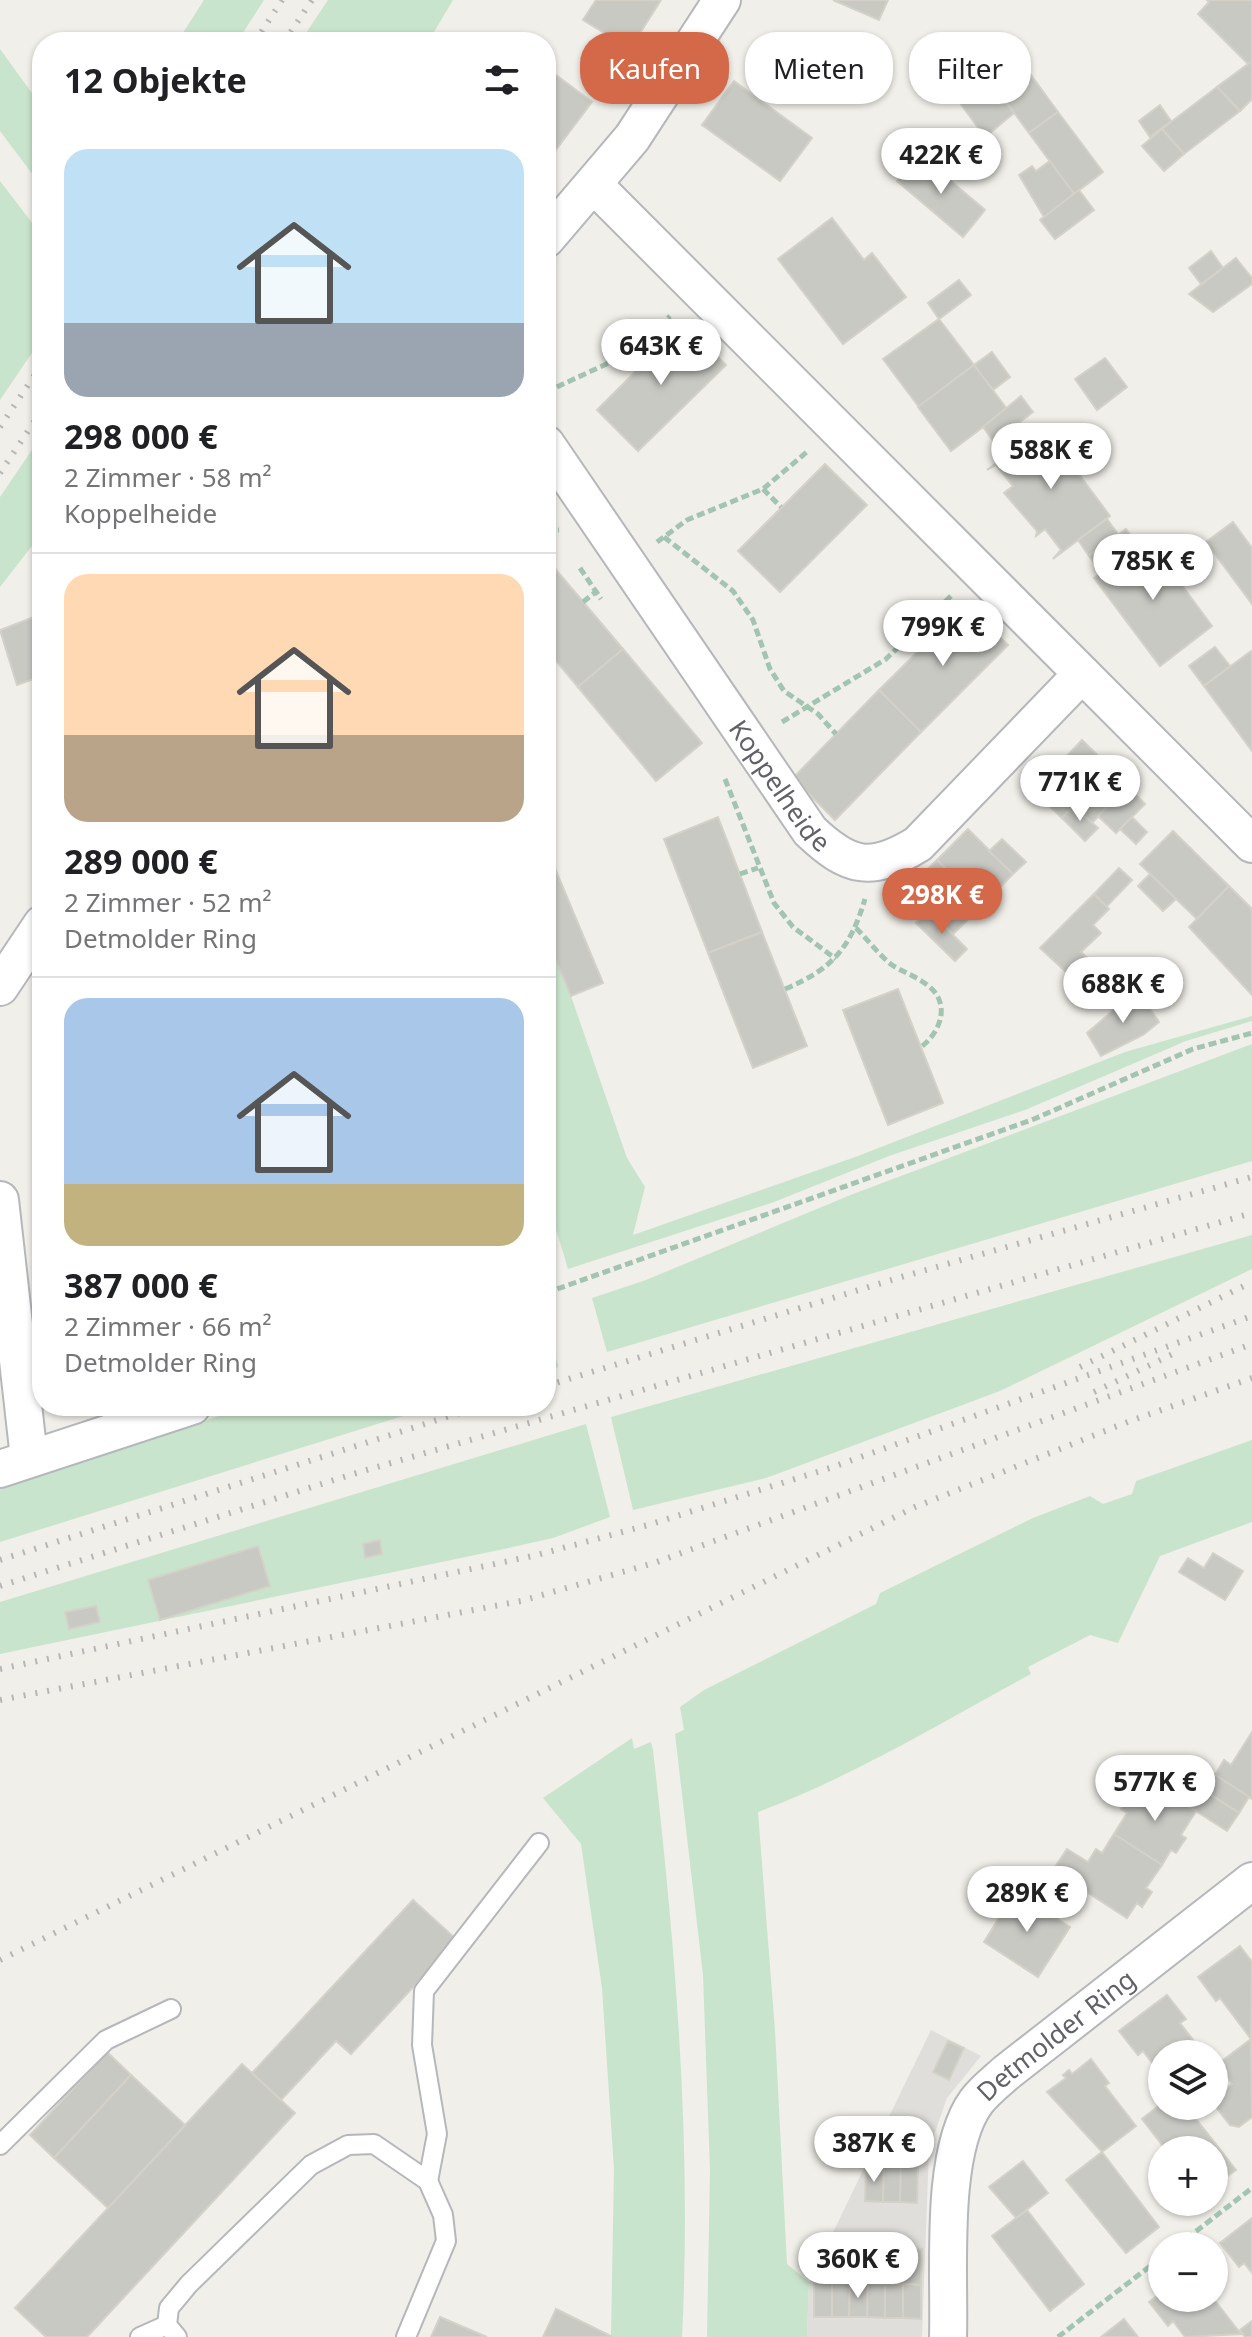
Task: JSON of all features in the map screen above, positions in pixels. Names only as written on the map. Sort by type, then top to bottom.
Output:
[{"type":"street","points":[[556,228],[632,138],[722,0]]},
{"type":"street","points":[[594,185],[1252,844]]},
{"type":"street","name":"Koppelheide","points":[[556,459],[810,831],[851,862],[871,864]]},
{"type":"street","points":[[871,864],[896,857],[918,844],[1082,674]]},
{"type":"street","points":[[0,987],[32,939]]},
{"type":"street","points":[[0,1200],[14,1463],[161,1416]]},
{"type":"street","name":"Detmolder Ring","points":[[948,2337],[952,2164],[961,2131],[976,2101],[1007,2072],[1252,1881]]},
{"type":"lane","points":[[428,2181],[437,2134],[422,2045],[424,1991],[539,1843]]},
{"type":"lane","points":[[0,2145],[106,2040],[171,2009]]},
{"type":"lane","points":[[140,2337],[172,2331],[169,2308],[189,2284],[311,2165],[348,2145],[374,2144],[428,2181],[443,2215],[446,2241],[406,2337]]},
{"type":"path","points":[[556,387],[628,354],[646,340],[696,287]]},
{"type":"path","points":[[628,354],[641,366]]},
{"type":"path","points":[[834,425],[791,468],[763,489],[687,520],[664,537],[733,591],[753,620],[770,669],[784,691],[809,707],[836,734]]},
{"type":"path","points":[[763,489],[781,507]]},
{"type":"path","points":[[752,744],[886,659],[978,570]]},
{"type":"path","points":[[911,637],[922,647]]},
{"type":"path","points":[[723,774],[774,903],[793,927],[836,959]]},
{"type":"path","points":[[785,989],[816,975],[836,959],[856,928],[871,864]]},
{"type":"path","points":[[740,874],[758,868]]},
{"type":"path","points":[[856,928],[889,963],[928,985],[939,999],[940,1026],[933,1038],[921,1047]]},
{"type":"path","points":[[556,1290],[1034,1119],[1193,1049],[1252,1033]]},
{"type":"path","points":[[1195,2232],[1252,2188]]},
{"type":"path","points":[[1058,2337],[1148,2268]]},
{"type":"shaded area","points":[[931,2030],[981,2056],[947,2098],[929,2149],[922,2337],[807,2337],[809,2282]]},
{"type":"green space","points":[[204,0],[264,0],[243,32],[183,32]]},
{"type":"green space","points":[[328,0],[453,0],[434,32],[307,32]]},
{"type":"green space","points":[[0,49],[32,93],[32,174],[0,131]]},
{"type":"green space","points":[[0,181],[32,223],[32,353],[0,400]]},
{"type":"green space","points":[[32,450],[32,546],[0,587],[0,497]]},
{"type":"green space","points":[[556,961],[627,1158],[645,1187],[633,1235],[858,1156],[1125,1052],[1252,1016],[1252,1021],[1186,1041],[1025,1110],[889,1156],[774,1202],[568,1269],[556,1229]]},
{"type":"green space","points":[[1252,1044],[1252,1161],[607,1352],[592,1298],[646,1280],[853,1194]]},
{"type":"green space","points":[[1252,1235],[1252,1269],[1000,1391],[766,1478],[633,1510],[611,1417]]},
{"type":"green space","points":[[219,1416],[403,1416],[0,1542],[0,1487]]},
{"type":"green space","points":[[586,1424],[610,1517],[553,1538],[0,1654],[0,1602]]},
{"type":"green space","points":[[1252,1440],[1252,1522],[1160,1556],[1118,1643],[1090,1635],[1028,1667],[1031,1674],[897,1748],[758,1812],[775,2031],[787,2264],[809,2282],[807,2337],[707,2337],[710,2171],[703,1975],[675,1734],[684,1730],[680,1707],[704,1690],[876,1604],[880,1593],[1033,1518],[1090,1496],[1103,1504],[1132,1494],[1136,1481]]},
{"type":"green space","points":[[632,1738],[634,1749],[651,1742],[653,1750],[668,1896],[683,2116],[685,2263],[682,2337],[611,2337],[614,2169],[602,1988],[581,1844],[543,1798]]},
{"type":"building","points":[[596,0],[661,0],[641,32],[602,32],[583,20]]},
{"type":"building","points":[[833,0],[888,0],[879,20]]},
{"type":"building","points":[[1207,0],[1252,0],[1252,61],[1248,64],[1198,14],[1209,2]]},
{"type":"building","points":[[1252,61],[1252,99],[1240,111],[1217,87]]},
{"type":"building","points":[[556,75],[580,93],[580,104],[590,104],[556,150]]},
{"type":"building","points":[[1031,75],[1058,112],[1029,133],[1008,104],[1031,104]]},
{"type":"building","points":[[734,81],[745,89],[745,104],[765,104],[812,138],[780,181],[702,125],[717,104],[729,104],[729,88]]},
{"type":"building","points":[[1217,87],[1240,111],[1184,154],[1162,129]]},
{"type":"building","points":[[961,104],[1007,104],[1014,113],[985,137]]},
{"type":"building","points":[[1160,105],[1171,121],[1150,137],[1139,121]]},
{"type":"building","points":[[1058,112],[1103,172],[1074,194],[1029,133]]},
{"type":"building","points":[[1162,129],[1184,154],[1164,171],[1142,146]]},
{"type":"building","points":[[919,154],[985,210],[963,237],[897,181]]},
{"type":"building","points":[[1050,161],[1074,194],[1044,217],[1019,175],[1032,166],[1036,171]]},
{"type":"building","points":[[1079,190],[1094,210],[1055,239],[1040,220]]},
{"type":"building","points":[[832,218],[864,260],[872,253],[906,297],[843,344],[778,259]]},
{"type":"building","points":[[1211,251],[1223,268],[1201,284],[1189,268]]},
{"type":"building","points":[[1236,258],[1252,278],[1252,284],[1213,312],[1189,294]]},
{"type":"building","points":[[959,280],[971,295],[939,319],[928,303]]},
{"type":"building","points":[[939,319],[974,365],[919,407],[883,359]]},
{"type":"building","points":[[684,323],[726,365],[638,451],[597,410]]},
{"type":"building","points":[[992,352],[1010,377],[993,390],[974,365]]},
{"type":"building","points":[[1105,358],[1127,387],[1097,410],[1075,379]]},
{"type":"building","points":[[974,365],[1007,409],[951,451],[918,407]]},
{"type":"building","points":[[1021,396],[1033,412],[994,442],[983,427]]},
{"type":"building","points":[[1044,427],[1110,516],[1053,559],[1061,550],[1045,529],[1036,536],[1037,531],[1004,493],[1013,486],[996,465],[987,470]]},
{"type":"building","points":[[825,464],[867,505],[780,592],[738,551]]},
{"type":"building","points":[[1107,519],[1118,534],[1089,556],[1078,540]]},
{"type":"building","points":[[1233,522],[1252,548],[1252,604],[1206,542]]},
{"type":"building","points":[[1126,529],[1138,545],[1102,573],[1089,556]]},
{"type":"building","points":[[1147,538],[1212,626],[1160,666],[1094,578]]},
{"type":"building","points":[[556,570],[623,649],[578,687],[556,661]]},
{"type":"building","points":[[966,604],[1008,645],[921,732],[879,690]]},
{"type":"building","points":[[32,618],[32,680],[17,685],[0,630]]},
{"type":"building","points":[[1215,647],[1230,666],[1204,686],[1189,666]]},
{"type":"building","points":[[623,649],[702,743],[656,781],[578,687]]},
{"type":"building","points":[[1252,652],[1252,751],[1204,686]]},
{"type":"building","points":[[879,690],[921,732],[835,820],[793,778]]},
{"type":"building","points":[[1082,740],[1128,785],[1091,824],[1073,806],[1062,818],[1047,804],[1058,792],[1045,779]]},
{"type":"building","points":[[1127,786],[1145,804],[1116,833],[1098,816]]},
{"type":"building","points":[[1073,806],[1098,828],[1085,841],[1062,818]]},
{"type":"building","points":[[718,817],[762,932],[708,953],[664,839]]},
{"type":"building","points":[[1132,817],[1147,832],[1136,844],[1120,829]]},
{"type":"building","points":[[968,829],[1013,874],[983,905],[937,860]]},
{"type":"building","points":[[1173,831],[1229,886],[1197,919],[1140,864]]},
{"type":"building","points":[[1002,839],[1026,862],[1013,874],[989,851]]},
{"type":"building","points":[[937,860],[983,905],[953,934],[908,889]]},
{"type":"building","points":[[1119,868],[1132,880],[1106,907],[1094,894]]},
{"type":"building","points":[[556,871],[603,983],[571,996],[556,961]]},
{"type":"building","points":[[1150,874],[1176,899],[1163,911],[1138,886]]},
{"type":"building","points":[[1229,886],[1252,909],[1252,995],[1189,927]]},
{"type":"building","points":[[1094,894],[1109,909],[1093,925],[1101,933],[1081,952],[1093,963],[1093,968],[1078,983],[1040,948]]},
{"type":"building","points":[[929,911],[967,949],[955,961],[916,923]]},
{"type":"building","points":[[762,932],[807,1046],[753,1068],[708,953]]},
{"type":"building","points":[[898,989],[943,1103],[888,1125],[843,1010]]},
{"type":"building","points":[[1137,990],[1159,1022],[1143,1035],[1101,1056],[1087,1033]]},
{"type":"building","points":[[380,1540],[382,1554],[365,1558],[363,1544]]},
{"type":"building","points":[[258,1546],[270,1586],[160,1620],[148,1580]]},
{"type":"building","points":[[1213,1553],[1243,1571],[1225,1600],[1179,1572],[1188,1558],[1204,1568]]},
{"type":"building","points":[[96,1606],[100,1622],[69,1629],[65,1612]]},
{"type":"building","points":[[1252,1732],[1252,1799],[1215,1775],[1224,1760],[1231,1765]]},
{"type":"building","points":[[1194,1761],[1249,1797],[1239,1813],[1184,1777]]},
{"type":"building","points":[[1167,1767],[1239,1813],[1227,1831],[1155,1785]]},
{"type":"building","points":[[1148,1781],[1196,1811],[1181,1835],[1186,1838],[1176,1853],[1171,1850],[1162,1865],[1114,1834],[1127,1813],[1121,1809],[1130,1795],[1136,1798]]},
{"type":"building","points":[[1114,1834],[1162,1865],[1146,1888],[1152,1892],[1142,1907],[1137,1903],[1127,1918],[1053,1870],[1067,1849],[1088,1862],[1096,1849],[1102,1853]]},
{"type":"building","points":[[1015,1892],[1070,1927],[1038,1977],[984,1942]]},
{"type":"building","points":[[413,1900],[457,1940],[351,2054],[336,2041],[281,2100],[252,2073]]},
{"type":"building","points":[[1240,1946],[1252,1962],[1251,2039],[1220,1998],[1216,2001],[1198,1977]]},
{"type":"building","points":[[1167,1995],[1186,2019],[1180,2023],[1193,2040],[1148,2040],[1148,2058],[1143,2051],[1138,2055],[1119,2031]]},
{"type":"building","points":[[1251,2039],[1252,2117],[1239,2127],[1230,2125],[1226,2120],[1228,2087],[1232,2084],[1228,2078],[1228,2056]]},
{"type":"building","points":[[948,2041],[964,2048],[949,2080],[933,2072]]},
{"type":"building","points":[[107,2052],[131,2075],[54,2158],[30,2135]]},
{"type":"building","points":[[1091,2059],[1109,2083],[1105,2086],[1136,2126],[1102,2152],[1047,2092],[1066,2078],[1063,2075],[1069,2070],[1072,2074]]},
{"type":"building","points":[[242,2064],[295,2113],[87,2337],[46,2337],[15,2308]]},
{"type":"building","points":[[131,2075],[185,2125],[108,2208],[54,2158]]},
{"type":"building","points":[[1148,2114],[1148,2120],[1197,2120],[1209,2136],[1155,2136],[1142,2119]]},
{"type":"building","points":[[911,2118],[927,2125],[912,2157],[896,2149]]},
{"type":"building","points":[[896,2149],[912,2157],[907,2167],[888,2167]]},
{"type":"building","points":[[1102,2152],[1159,2227],[1148,2232],[1148,2236],[1126,2253],[1066,2180]]},
{"type":"building","points":[[1228,2160],[1236,2170],[1228,2176]]},
{"type":"building","points":[[1023,2161],[1048,2193],[1016,2218],[989,2187]]},
{"type":"building","points":[[866,2166],[884,2167],[883,2202],[865,2201]]},
{"type":"building","points":[[884,2167],[901,2167],[900,2202],[883,2202]]},
{"type":"building","points":[[901,2167],[918,2167],[917,2203],[900,2202]]},
{"type":"building","points":[[1027,2210],[1084,2284],[1050,2311],[992,2236]]},
{"type":"building","points":[[1252,2218],[1252,2273],[1244,2263],[1239,2267],[1228,2253],[1228,2237]]},
{"type":"building","points":[[850,2247],[868,2248],[868,2284],[850,2284]]},
{"type":"building","points":[[868,2248],[886,2248],[885,2284],[868,2284]]},
{"type":"building","points":[[886,2248],[904,2248],[903,2284],[885,2284]]},
{"type":"building","points":[[904,2248],[922,2249],[921,2285],[903,2284]]},
{"type":"building","points":[[814,2283],[832,2283],[832,2317],[814,2317]]},
{"type":"building","points":[[832,2283],[850,2284],[849,2317],[832,2317]]},
{"type":"building","points":[[850,2284],[868,2284],[867,2317],[849,2317]]},
{"type":"building","points":[[868,2284],[885,2284],[885,2318],[867,2317]]},
{"type":"building","points":[[885,2284],[903,2284],[903,2318],[885,2318]]},
{"type":"building","points":[[903,2284],[921,2285],[921,2319],[903,2318]]},
{"type":"building","points":[[556,2309],[611,2336],[611,2337],[543,2337]]},
{"type":"building","points":[[1157,2312],[1224,2312],[1241,2334],[1185,2337],[1173,2321],[1168,2326]]},
{"type":"building","points":[[440,2317],[487,2337],[431,2337]]},
{"type":"building","points":[[1124,2319],[1138,2337],[1101,2337]]},
{"type":"building","points":[[1252,2321],[1252,2337],[1245,2337],[1240,2330]]},
{"type":"railway","points":[[261,32],[282,0]]},
{"type":"railway","points":[[291,32],[312,0]]},
{"type":"railway","points":[[0,427],[32,379]]},
{"type":"railway","points":[[0,473],[32,425]]},
{"type":"railway","points":[[556,1383],[898,1278],[1252,1177]]},
{"type":"railway","points":[[556,1415],[1252,1213]]},
{"type":"railway","points":[[1080,1367],[1252,1282]]},
{"type":"railway","points":[[0,1669],[537,1555],[648,1525],[830,1468],[1252,1316]]},
{"type":"railway","points":[[0,1700],[521,1601],[654,1563],[1252,1344]]},
{"type":"railway","points":[[1094,1392],[1177,1352]]},
{"type":"railway","points":[[0,1960],[915,1507],[1130,1421],[1252,1378]]},
{"type":"railway","points":[[0,1560],[450,1416]]},
{"type":"railway","points":[[0,1586],[353,1474],[553,1416]]}]
